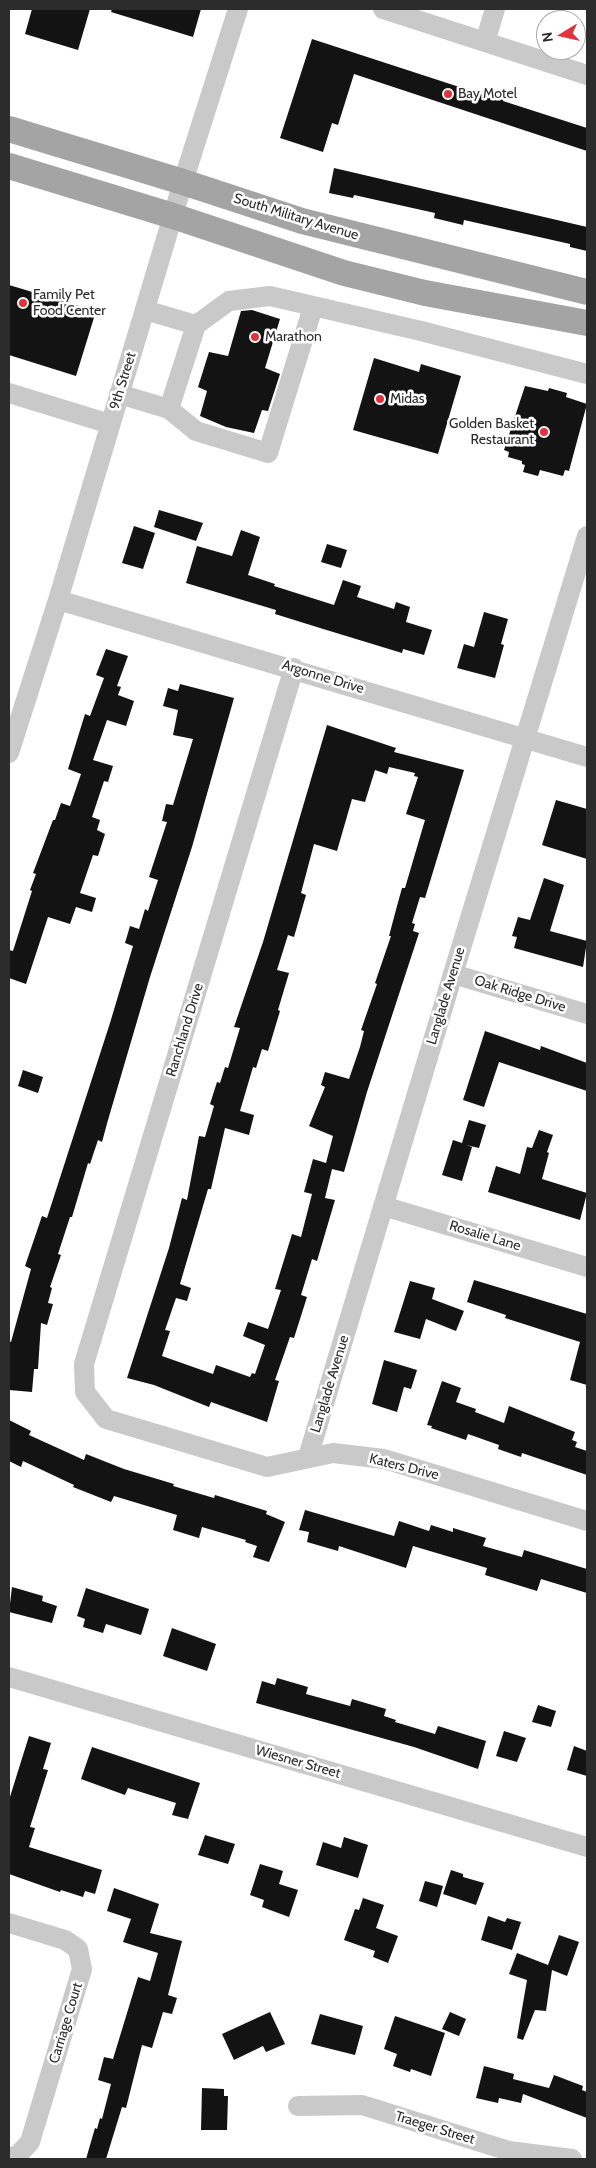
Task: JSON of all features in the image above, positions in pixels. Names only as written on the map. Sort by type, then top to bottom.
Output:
[{"type":"main road","name":"South Military Avenue","points":[[9,129],[183,182],[302,222],[587,292]]},
{"type":"main road","points":[[9,166],[173,216],[353,275],[425,293],[587,323]]},
{"type":"street","name":"9th Street","points":[[9,753],[58,600],[183,182],[238,9]]},
{"type":"street","points":[[383,9],[587,76]]},
{"type":"street","points":[[485,42],[495,9]]},
{"type":"street","points":[[169,408],[196,325],[229,301],[270,296],[420,331],[587,374]]},
{"type":"street","points":[[119,394],[169,408],[196,431],[268,453],[312,307]]},
{"type":"street","points":[[145,310],[196,325]]},
{"type":"street","points":[[9,393],[110,424]]},
{"type":"street","name":"Langlade Avenue","points":[[308,1457],[524,738],[587,536]]},
{"type":"street","name":"Argonne Drive","points":[[58,600],[294,668],[587,757]]},
{"type":"street","name":"Ranchland Drive","points":[[85,1392],[84,1364],[294,668]]},
{"type":"street","name":"Oak Ridge Drive","points":[[453,974],[587,1014]]},
{"type":"street","name":"Rosalie Lane","points":[[383,1206],[587,1267]]},
{"type":"street","name":"Katers Drive","points":[[85,1392],[106,1419],[267,1467],[333,1453],[384,1459],[587,1521]]},
{"type":"street","name":"Wiesner Street","points":[[9,1677],[587,1847]]},
{"type":"street","name":"Carriage Court","points":[[9,1923],[66,1940],[78,1948],[82,1969],[30,2142],[17,2156],[9,2158]]},
{"type":"street","name":"Traeger Street","points":[[298,2106],[362,2105],[509,2151],[572,2159]]},
{"type":"building","points":[[32,9],[90,9],[78,50],[25,34]]},
{"type":"building","points":[[112,9],[201,9],[193,37],[111,12]]},
{"type":"building","name":"Bay Motel","points":[[312,39],[487,96],[490,87],[506,93],[503,101],[587,128],[587,151],[354,74],[338,125],[332,123],[323,152],[280,138]]},
{"type":"building","points":[[334,168],[587,227],[587,251],[570,247],[570,244],[464,220],[463,225],[434,218],[435,213],[354,195],[353,198],[329,193]]},
{"type":"building","points":[[9,285],[96,311],[76,376],[9,355]]},
{"type":"building","points":[[252,310],[280,319],[265,368],[280,374],[268,411],[262,410],[254,433],[226,427],[200,416],[207,391],[198,387],[209,352],[228,356],[241,311]]},
{"type":"building","points":[[374,358],[419,372],[421,364],[461,376],[438,454],[353,430]]},
{"type":"building","points":[[525,386],[548,391],[549,388],[567,393],[566,397],[587,404],[569,471],[565,470],[563,476],[540,470],[538,476],[523,472],[525,465],[522,464],[522,461],[508,457],[509,452],[504,450]]},
{"type":"building","points":[[159,510],[203,523],[196,541],[154,527]]},
{"type":"building","points":[[134,526],[155,533],[143,569],[122,563]]},
{"type":"building","points":[[241,530],[260,537],[248,575],[275,584],[274,586],[334,605],[343,580],[361,586],[357,597],[394,609],[396,602],[410,607],[406,622],[432,630],[424,655],[403,649],[402,653],[275,614],[276,610],[186,583],[197,546],[232,556]]},
{"type":"building","points":[[327,544],[347,550],[341,568],[321,562]]},
{"type":"building","points":[[484,612],[508,619],[501,644],[504,645],[495,678],[457,668],[464,644],[474,647]]},
{"type":"building","points":[[106,649],[128,656],[117,686],[121,687],[118,695],[134,701],[126,726],[107,720],[93,760],[113,766],[108,782],[104,781],[92,817],[100,820],[97,830],[105,834],[98,856],[93,855],[80,893],[96,898],[92,912],[76,907],[70,924],[48,917],[26,984],[9,978],[9,950],[13,951],[32,891],[30,890],[36,874],[33,873],[53,820],[55,820],[61,803],[70,806],[81,774],[68,769],[85,714],[90,716],[104,678],[96,675]]},
{"type":"building","points":[[180,684],[234,698],[192,847],[150,977],[102,1142],[98,1140],[90,1164],[88,1163],[72,1217],[70,1217],[58,1254],[61,1255],[50,1287],[52,1288],[48,1303],[53,1304],[47,1325],[41,1323],[38,1369],[34,1369],[32,1392],[9,1390],[9,1341],[11,1342],[31,1269],[25,1266],[42,1216],[47,1218],[110,1023],[133,946],[125,943],[130,926],[139,929],[145,909],[148,911],[158,880],[149,877],[167,822],[162,821],[166,804],[173,805],[193,739],[173,735],[178,710],[163,706],[168,688],[178,691]]},
{"type":"building","points":[[327,725],[396,748],[394,752],[464,770],[425,898],[420,897],[412,923],[415,924],[413,931],[419,933],[367,1092],[344,1172],[332,1169],[325,1198],[335,1200],[317,1261],[312,1259],[301,1295],[307,1297],[294,1338],[290,1337],[275,1380],[279,1381],[267,1422],[211,1402],[209,1407],[154,1385],[127,1378],[169,1248],[182,1198],[187,1200],[199,1136],[205,1137],[214,1106],[210,1104],[217,1082],[220,1083],[225,1067],[228,1068],[240,1028],[234,1027],[263,942]],"holes":[[[389,767],[415,773],[414,776],[418,777],[406,814],[425,820],[405,888],[402,888],[389,936],[391,936],[361,1030],[364,1031],[349,1079],[325,1072],[321,1085],[325,1087],[309,1126],[333,1136],[326,1163],[313,1159],[304,1192],[312,1194],[301,1237],[292,1234],[275,1289],[281,1290],[268,1329],[248,1322],[243,1336],[265,1345],[255,1374],[252,1373],[250,1377],[216,1365],[213,1374],[162,1356],[170,1331],[165,1330],[176,1298],[187,1301],[191,1288],[180,1284],[208,1189],[211,1189],[225,1128],[249,1135],[254,1115],[240,1111],[253,1067],[256,1068],[262,1049],[268,1051],[280,1011],[278,1010],[289,973],[277,970],[288,935],[294,937],[306,895],[301,893],[314,844],[337,851],[352,799],[365,802],[375,770],[387,774]]]},
{"type":"building","points":[[556,800],[587,809],[587,859],[542,845]]},
{"type":"building","points":[[544,878],[564,885],[550,931],[587,941],[583,967],[514,948],[517,937],[512,936],[518,917],[530,920]]},
{"type":"building","points":[[485,1031],[540,1050],[541,1046],[587,1063],[587,1091],[499,1062],[484,1107],[463,1100]]},
{"type":"building","points":[[23,1070],[43,1077],[38,1093],[18,1086]]},
{"type":"building","points":[[469,1120],[486,1125],[479,1148],[466,1145],[472,1147],[462,1181],[442,1175],[453,1140],[462,1143]]},
{"type":"building","points":[[539,1130],[553,1135],[547,1152],[549,1153],[542,1179],[587,1193],[580,1220],[488,1192],[496,1166],[520,1174],[527,1147],[532,1148]]},
{"type":"building","points":[[474,1280],[587,1314],[587,1385],[570,1380],[580,1342],[505,1318],[506,1315],[467,1302]]},
{"type":"building","points":[[410,1281],[435,1288],[432,1299],[464,1311],[456,1331],[426,1319],[420,1339],[394,1332]]},
{"type":"building","points":[[384,1360],[417,1370],[411,1389],[404,1387],[397,1412],[372,1404]]},
{"type":"building","points":[[442,1381],[461,1388],[456,1402],[476,1409],[475,1412],[504,1423],[509,1406],[575,1432],[572,1440],[577,1442],[575,1447],[587,1451],[587,1475],[522,1453],[521,1457],[498,1449],[499,1445],[468,1434],[466,1440],[431,1428],[432,1426],[427,1425]]},
{"type":"building","points":[[9,1420],[31,1431],[29,1435],[84,1460],[86,1454],[124,1469],[174,1484],[173,1486],[214,1498],[215,1495],[267,1511],[266,1514],[285,1522],[269,1562],[253,1557],[257,1546],[245,1542],[246,1540],[202,1527],[199,1538],[173,1530],[177,1515],[114,1496],[111,1502],[73,1487],[74,1485],[23,1461],[21,1467],[9,1461]]},
{"type":"building","points":[[305,1510],[394,1536],[399,1521],[429,1531],[431,1525],[453,1532],[453,1528],[486,1538],[483,1546],[522,1557],[524,1550],[587,1569],[587,1593],[541,1579],[537,1591],[485,1575],[487,1568],[413,1546],[406,1568],[339,1546],[338,1551],[307,1542],[309,1532],[299,1530]]},
{"type":"building","points":[[12,1587],[43,1596],[42,1601],[57,1606],[52,1623],[9,1612]]},
{"type":"building","points":[[86,1588],[149,1609],[141,1635],[106,1624],[103,1633],[83,1627],[85,1619],[77,1616]]},
{"type":"building","points":[[172,1628],[216,1644],[207,1671],[163,1656]]},
{"type":"building","points":[[277,1678],[308,1687],[306,1694],[350,1706],[352,1699],[386,1709],[384,1716],[396,1720],[395,1722],[435,1734],[438,1726],[486,1741],[478,1769],[414,1747],[256,1703],[262,1681],[275,1685]]},
{"type":"building","points":[[538,1705],[556,1711],[551,1727],[532,1722]]},
{"type":"building","points":[[504,1731],[526,1738],[517,1762],[496,1756]]},
{"type":"building","points":[[29,1736],[51,1743],[43,1769],[48,1770],[30,1827],[35,1828],[29,1847],[102,1870],[95,1894],[85,1891],[83,1897],[61,1890],[60,1892],[9,1874],[9,1800]]},
{"type":"building","points":[[574,1746],[587,1751],[587,1776],[567,1770]]},
{"type":"building","points":[[92,1747],[200,1783],[188,1819],[172,1815],[176,1803],[128,1788],[125,1795],[81,1779]]},
{"type":"building","points":[[205,1835],[235,1844],[228,1864],[198,1855]]},
{"type":"building","points":[[344,1837],[368,1845],[358,1878],[316,1865],[323,1842],[341,1848]]},
{"type":"building","points":[[260,1864],[283,1871],[279,1884],[298,1890],[289,1917],[262,1907],[264,1900],[250,1895]]},
{"type":"building","points":[[451,1870],[463,1874],[463,1877],[484,1883],[476,1905],[443,1894]]},
{"type":"building","points":[[425,1881],[443,1886],[437,1907],[419,1901]]},
{"type":"building","points":[[114,1888],[159,1904],[150,1933],[182,1941],[168,1995],[177,1998],[172,2014],[163,2012],[152,2048],[142,2045],[126,2108],[122,2107],[106,2159],[86,2159],[95,2128],[97,2129],[100,2118],[102,2119],[111,2084],[98,2080],[104,2057],[113,2059],[138,1977],[150,1981],[158,1953],[123,1942],[131,1919],[107,1911]]},
{"type":"building","points":[[363,1898],[384,1905],[376,1928],[398,1936],[388,1963],[373,1957],[375,1951],[344,1940],[355,1909],[359,1910]]},
{"type":"building","points":[[488,1916],[505,1922],[507,1918],[521,1922],[512,1950],[481,1940]]},
{"type":"building","points":[[559,1935],[579,1942],[567,1976],[552,1970],[546,2011],[535,2010],[523,2040],[517,2038],[527,1980],[509,1974],[517,1953],[548,1965]]},
{"type":"building","points":[[270,2012],[285,2044],[266,2052],[263,2046],[234,2060],[222,2034]]},
{"type":"building","points":[[450,2012],[466,2019],[459,2036],[442,2029]]},
{"type":"building","points":[[320,2014],[363,2026],[355,2055],[311,2044]]},
{"type":"building","points":[[395,2016],[445,2033],[431,2076],[411,2069],[410,2072],[393,2066],[397,2054],[384,2049]]},
{"type":"building","points":[[484,2066],[514,2074],[513,2079],[549,2088],[554,2075],[583,2086],[582,2090],[587,2092],[587,2118],[523,2094],[521,2103],[499,2098],[498,2103],[476,2098]]},
{"type":"building","points":[[202,2088],[224,2089],[224,2096],[228,2096],[227,2130],[201,2130]]},
{"type":"place","name":"Bay Motel","points":[[448,94]]},
{"type":"place","name":"Family Pet Food Center","points":[[23,303]]},
{"type":"place","name":"Marathon","points":[[255,337]]},
{"type":"place","name":"Midas","points":[[380,399]]},
{"type":"place","name":"Golden Basket Restaurant","points":[[544,432]]}]
